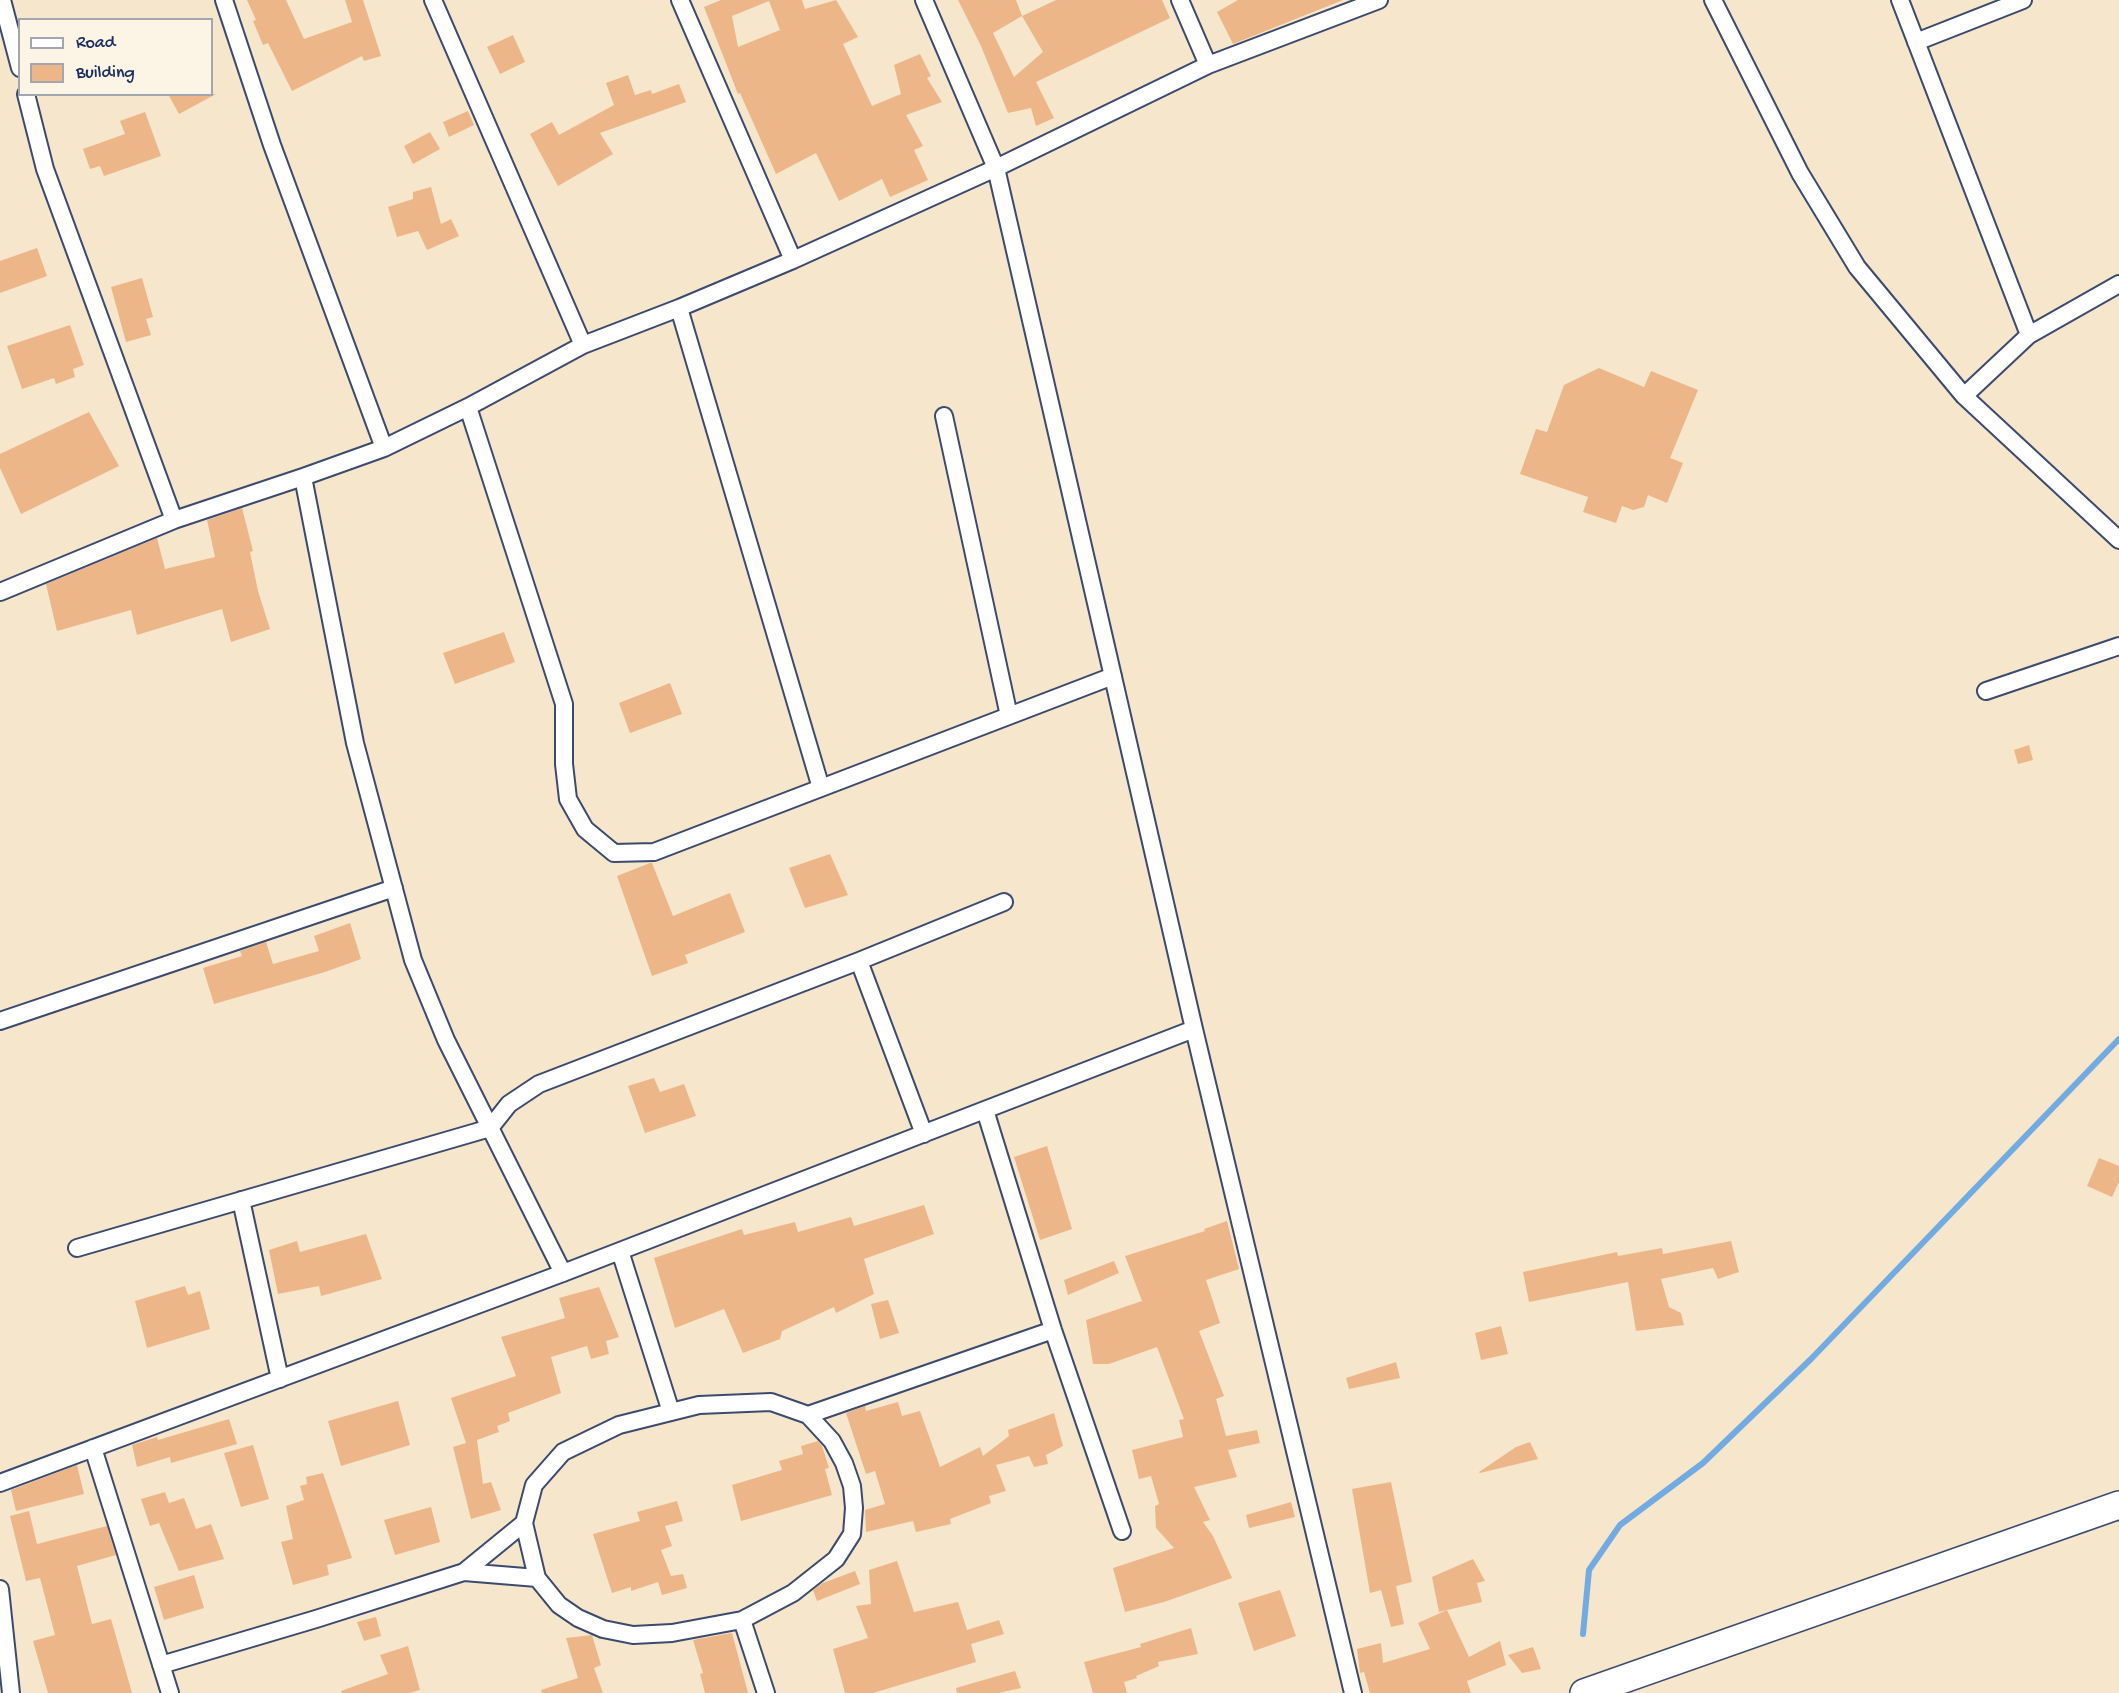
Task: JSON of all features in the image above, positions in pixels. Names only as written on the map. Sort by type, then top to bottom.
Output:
[{"type":"main road","points":[[1584,1693],[2119,1505]]},
{"type":"street","points":[[2,0],[18,60]]},
{"type":"street","points":[[224,0],[272,145],[384,448]]},
{"type":"street","points":[[433,0],[583,345]]},
{"type":"street","points":[[680,0],[793,260]]},
{"type":"street","points":[[924,0],[996,168],[1194,1029],[1353,1693]]},
{"type":"street","points":[[1180,0],[1208,65]]},
{"type":"street","points":[[0,592],[174,520],[384,448],[468,407],[583,345],[679,309],[793,260],[996,168],[1208,65],[1379,0]]},
{"type":"street","points":[[1713,0],[1800,173],[1857,267],[1964,396],[2119,540]]},
{"type":"street","points":[[1900,0],[2029,335]]},
{"type":"street","points":[[1916,42],[2023,0]]},
{"type":"street","points":[[26,96],[45,170],[174,520]]},
{"type":"street","points":[[1964,396],[2029,335],[2119,284]]},
{"type":"street","points":[[679,309],[821,788]]},
{"type":"street","points":[[468,407],[564,704],[564,764],[568,799],[585,829],[614,853],[654,852],[1113,676]]},
{"type":"street","points":[[944,416],[1009,716]]},
{"type":"street","points":[[303,477],[355,742],[413,960],[446,1040],[563,1273]]},
{"type":"street","points":[[1986,691],[2119,646]]},
{"type":"street","points":[[0,1022],[394,888]]},
{"type":"street","points":[[77,1248],[490,1128],[509,1104],[539,1084],[859,961],[1004,902]]},
{"type":"street","points":[[859,961],[924,1134]]},
{"type":"street","points":[[0,1483],[563,1273],[1194,1029]]},
{"type":"street","points":[[985,1110],[1053,1330],[1122,1531]]},
{"type":"street","points":[[241,1200],[280,1379]]},
{"type":"street","points":[[620,1251],[671,1412]]},
{"type":"street","points":[[808,1415],[1053,1330]]},
{"type":"street","points":[[771,1402],[808,1415],[832,1441],[844,1462],[852,1486],[854,1508],[852,1534],[836,1559],[793,1593],[742,1620],[672,1633],[633,1635],[603,1629],[578,1618],[559,1605],[537,1578],[524,1523],[534,1485],[563,1452],[619,1425],[699,1406],[771,1402]]},
{"type":"street","points":[[93,1449],[170,1693]]},
{"type":"street","points":[[161,1665],[316,1620],[464,1572],[524,1523]]},
{"type":"street","points":[[464,1572],[537,1578]]},
{"type":"street","points":[[0,1589],[11,1693]]},
{"type":"street","points":[[742,1620],[765,1693]]},
{"type":"building","points":[[247,0],[286,0],[304,39],[352,22],[345,0],[363,0],[381,56],[364,61],[362,56],[292,91],[268,43],[263,45]]},
{"type":"building","points":[[721,0],[802,0],[805,9],[836,0],[858,37],[843,44],[872,106],[901,94],[894,65],[920,54],[931,76],[927,78],[942,102],[906,115],[923,146],[914,150],[928,180],[890,197],[882,179],[839,201],[816,153],[776,174],[740,93],[738,94],[704,7]],"holes":[[[769,1],[780,30],[738,47],[732,16]]]},
{"type":"building","points":[[958,0],[1016,0],[1022,16],[1056,0],[1162,0],[1170,18],[1036,82],[1054,118],[1036,126],[1031,108],[1008,113],[981,46]],"holes":[[[1022,16],[1043,52],[1014,77],[993,33]]]},
{"type":"building","points":[[1238,0],[1343,0],[1233,44],[1217,12]]},
{"type":"building","points":[[513,35],[525,62],[500,74],[487,47]]},
{"type":"building","points":[[628,75],[635,95],[651,90],[652,94],[679,84],[686,102],[600,133],[613,154],[558,186],[530,134],[552,122],[559,135],[614,105],[606,83]]},
{"type":"building","points":[[169,96],[212,96],[179,114]]},
{"type":"building","points":[[468,111],[474,125],[449,137],[443,122]]},
{"type":"building","points":[[145,112],[161,156],[104,176],[100,166],[90,169],[83,149],[125,134],[120,121]]},
{"type":"building","points":[[430,132],[440,149],[413,164],[404,146]]},
{"type":"building","points":[[431,187],[441,224],[451,219],[459,236],[427,250],[418,231],[397,237],[388,207],[413,199],[413,192]]},
{"type":"building","points":[[37,248],[47,276],[0,293],[0,261]]},
{"type":"building","points":[[142,278],[153,317],[146,319],[151,335],[126,342],[111,287]]},
{"type":"building","points":[[70,325],[84,365],[73,369],[75,377],[56,384],[54,378],[22,389],[7,346]]},
{"type":"building","points":[[1599,368],[1644,387],[1651,371],[1698,390],[1670,458],[1683,463],[1667,503],[1648,495],[1644,507],[1633,510],[1622,506],[1616,523],[1583,512],[1588,497],[1520,474],[1536,429],[1547,432],[1564,385]]},
{"type":"building","points":[[89,412],[119,466],[21,514],[0,468],[0,454]]},
{"type":"building","points":[[242,508],[253,551],[250,552],[258,591],[270,629],[231,642],[222,609],[137,635],[131,610],[57,631],[46,584],[157,538],[165,569],[215,557],[207,520]]},
{"type":"building","points":[[504,632],[515,662],[455,684],[443,653]]},
{"type":"building","points":[[670,683],[682,714],[630,733],[619,703]]},
{"type":"building","points":[[2029,745],[2033,760],[2018,764],[2014,750]]},
{"type":"building","points":[[830,854],[848,895],[805,908],[789,868]]},
{"type":"building","points":[[652,863],[673,916],[730,893],[745,932],[685,955],[688,963],[652,976],[617,876]]},
{"type":"building","points":[[350,923],[361,959],[325,972],[214,1004],[203,968],[242,956],[240,951],[266,942],[273,964],[319,951],[314,936]]},
{"type":"building","points":[[654,1078],[660,1092],[684,1084],[696,1116],[645,1133],[628,1086]]},
{"type":"building","points":[[1047,1146],[1072,1229],[1040,1240],[1014,1157]]},
{"type":"building","points":[[2099,1158],[2119,1166],[2119,1182],[2112,1197],[2087,1186]]},
{"type":"building","points":[[924,1205],[934,1234],[864,1259],[874,1294],[836,1313],[834,1307],[782,1331],[780,1339],[743,1353],[724,1309],[675,1328],[654,1258],[742,1229],[744,1235],[795,1222],[798,1232],[851,1217],[854,1226]]},
{"type":"building","points":[[1227,1221],[1239,1269],[1206,1280],[1220,1323],[1199,1331],[1224,1396],[1216,1399],[1226,1436],[1257,1430],[1260,1443],[1228,1450],[1237,1477],[1194,1487],[1210,1520],[1203,1522],[1213,1536],[1232,1578],[1164,1602],[1125,1612],[1113,1568],[1174,1548],[1156,1528],[1155,1506],[1159,1504],[1151,1476],[1139,1479],[1132,1450],[1183,1437],[1179,1420],[1184,1419],[1157,1347],[1109,1364],[1093,1364],[1086,1320],[1142,1301],[1125,1256],[1205,1231],[1204,1229]]},
{"type":"building","points":[[366,1234],[382,1279],[321,1296],[319,1286],[278,1294],[269,1250],[297,1241],[300,1252]]},
{"type":"building","points":[[1731,1241],[1739,1272],[1718,1279],[1713,1268],[1661,1279],[1669,1307],[1681,1313],[1684,1325],[1636,1331],[1628,1282],[1529,1302],[1523,1272],[1617,1252],[1618,1256],[1662,1248],[1663,1254]]},
{"type":"building","points":[[1114,1261],[1119,1273],[1068,1295],[1064,1280]]},
{"type":"building","points":[[185,1286],[188,1295],[200,1291],[210,1329],[147,1348],[135,1301]]},
{"type":"building","points":[[599,1287],[619,1337],[606,1341],[609,1354],[591,1359],[587,1346],[551,1357],[561,1393],[508,1413],[510,1421],[497,1426],[499,1432],[477,1440],[483,1484],[491,1482],[501,1510],[471,1519],[453,1447],[466,1443],[451,1398],[516,1376],[501,1337],[565,1318],[559,1298]]},
{"type":"building","points":[[888,1300],[899,1333],[880,1339],[871,1304]]},
{"type":"building","points":[[1501,1326],[1508,1354],[1481,1360],[1475,1333]]},
{"type":"building","points":[[1396,1362],[1400,1378],[1349,1389],[1346,1378]]},
{"type":"building","points":[[398,1401],[410,1445],[341,1466],[328,1421]]},
{"type":"building","points":[[898,1402],[902,1416],[920,1411],[940,1467],[980,1447],[983,1456],[1009,1436],[1008,1430],[1054,1413],[1063,1446],[1046,1455],[1048,1464],[1034,1467],[1029,1456],[996,1465],[1006,1491],[989,1496],[991,1503],[950,1519],[951,1524],[916,1532],[913,1521],[866,1532],[865,1510],[885,1504],[875,1471],[866,1474],[846,1413],[865,1406],[866,1411]]},
{"type":"building","points":[[229,1419],[237,1444],[171,1463],[170,1457],[137,1467],[132,1445],[157,1437],[158,1440]]},
{"type":"building","points":[[818,1441],[822,1446],[829,1468],[825,1469],[832,1495],[741,1521],[732,1485],[782,1470],[779,1461],[803,1454],[801,1446]]},
{"type":"building","points":[[1530,1442],[1538,1459],[1479,1472],[1516,1447]]},
{"type":"building","points":[[253,1445],[269,1499],[241,1507],[224,1453]]},
{"type":"building","points":[[77,1465],[84,1494],[16,1511],[11,1490]]},
{"type":"building","points":[[323,1473],[352,1558],[327,1565],[329,1575],[293,1585],[281,1542],[293,1539],[286,1506],[304,1500],[300,1486],[307,1484],[306,1477]]},
{"type":"building","points":[[1391,1482],[1412,1582],[1396,1586],[1404,1624],[1391,1627],[1381,1590],[1370,1593],[1352,1489]]},
{"type":"building","points":[[165,1492],[169,1503],[184,1498],[196,1529],[211,1524],[224,1559],[179,1571],[159,1523],[150,1526],[141,1499]]},
{"type":"building","points":[[677,1501],[683,1521],[665,1526],[672,1546],[661,1550],[671,1576],[683,1574],[687,1588],[662,1595],[658,1582],[631,1591],[631,1587],[612,1593],[593,1534],[640,1521],[637,1512]]},
{"type":"building","points":[[1291,1502],[1295,1517],[1249,1528],[1246,1515]]},
{"type":"building","points":[[431,1507],[440,1542],[395,1555],[384,1520]]},
{"type":"building","points":[[29,1511],[37,1544],[107,1526],[116,1555],[77,1566],[92,1624],[111,1619],[132,1693],[48,1693],[33,1641],[55,1635],[40,1578],[26,1581],[10,1516]]},
{"type":"building","points":[[1473,1559],[1485,1581],[1477,1583],[1482,1602],[1439,1612],[1432,1577]]},
{"type":"building","points":[[897,1561],[914,1612],[958,1602],[967,1630],[999,1620],[1004,1634],[971,1644],[976,1662],[873,1693],[845,1693],[833,1649],[868,1638],[856,1606],[871,1604],[869,1570]]},
{"type":"building","points":[[855,1571],[860,1584],[817,1601],[813,1590],[823,1583]]},
{"type":"building","points":[[194,1575],[204,1608],[164,1620],[154,1587]]},
{"type":"building","points":[[1280,1590],[1296,1636],[1254,1651],[1238,1603]]},
{"type":"building","points":[[1447,1610],[1469,1657],[1500,1641],[1506,1665],[1467,1681],[1471,1693],[1370,1693],[1364,1672],[1360,1673],[1357,1649],[1381,1643],[1383,1663],[1430,1649],[1418,1623]]},
{"type":"building","points":[[376,1617],[381,1636],[364,1641],[357,1622]]},
{"type":"building","points":[[1191,1628],[1198,1654],[1158,1662],[1159,1666],[1124,1682],[1127,1693],[1093,1693],[1084,1662],[1141,1647],[1140,1644]]},
{"type":"building","points":[[732,1633],[748,1693],[705,1693],[700,1674],[703,1673],[693,1640]]},
{"type":"building","points":[[592,1635],[601,1665],[594,1668],[603,1693],[542,1693],[541,1690],[578,1678],[566,1638]]},
{"type":"building","points":[[408,1646],[420,1690],[409,1693],[342,1693],[341,1691],[388,1674],[380,1655]]},
{"type":"building","points":[[1533,1647],[1541,1669],[1522,1673],[1508,1655]]},
{"type":"building","points":[[1015,1671],[1021,1688],[998,1693],[957,1693],[956,1688]]},
{"type":"waterway","points":[[1583,1634],[1589,1570],[1620,1525],[1703,1463],[1811,1359],[2119,1039]]}]
